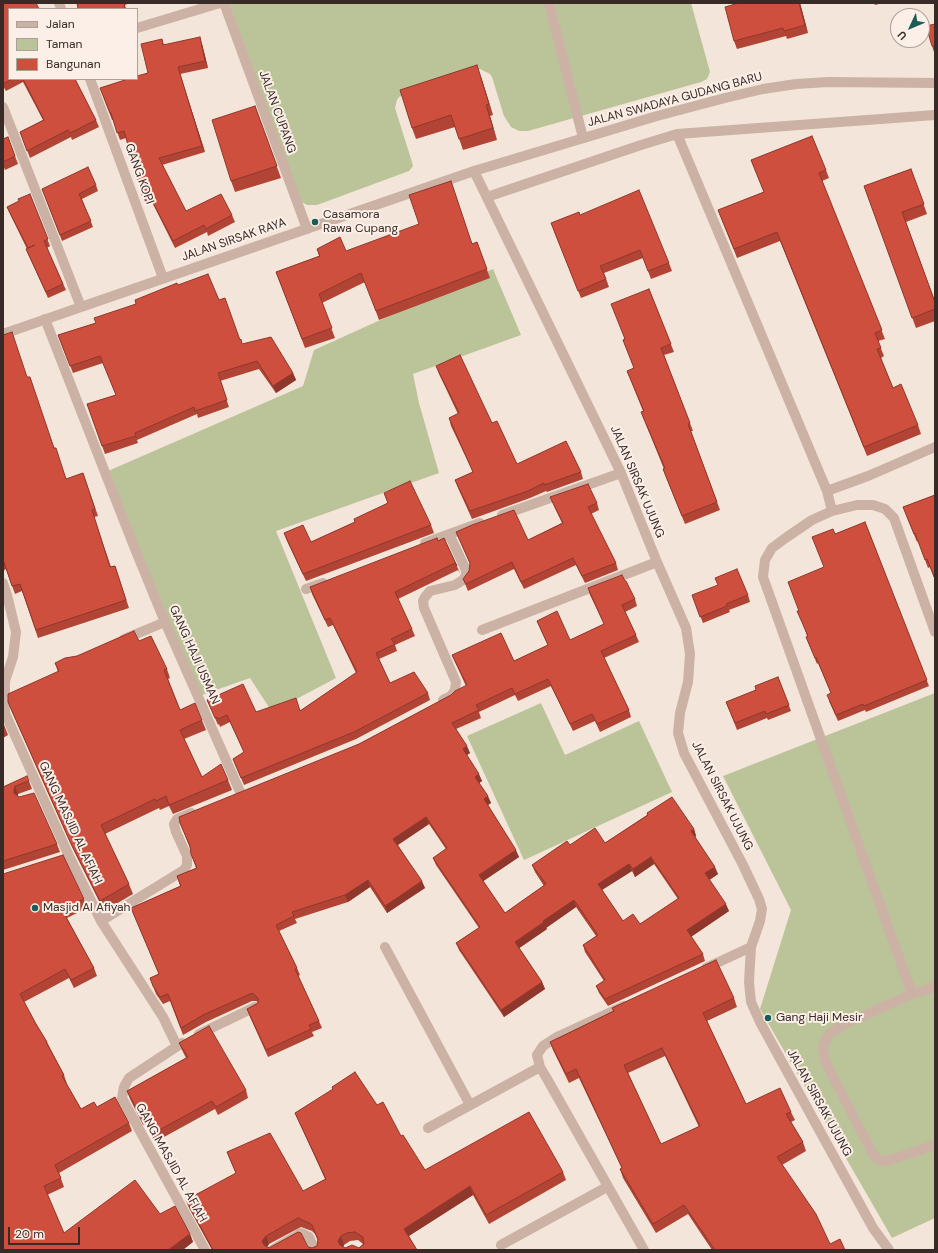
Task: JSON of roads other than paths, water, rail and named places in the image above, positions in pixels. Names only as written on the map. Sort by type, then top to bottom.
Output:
[{"type":"street","points":[[138,28],[220,3]]},
{"type":"street","name":"JALAN CUPANG","points":[[224,3],[307,229]]},
{"type":"street","points":[[549,3],[583,138]]},
{"type":"street","name":"GANG KOPI","points":[[90,80],[164,278]]},
{"type":"street","name":"JALAN SWADAYA GUDANG BARU","points":[[474,172],[657,116],[763,89],[796,84],[828,82],[935,83]]},
{"type":"street","points":[[3,107],[81,307]]},
{"type":"street","points":[[487,198],[677,134],[935,115]]},
{"type":"street","points":[[677,134],[827,491],[832,511]]},
{"type":"street","name":"JALAN SIRSAK RAYA","points":[[3,334],[474,172]]},
{"type":"street","name":"JALAN SIRSAK UJUNG","points":[[474,172],[621,473],[657,562],[686,628],[690,654],[688,682],[680,714],[678,733],[684,753],[743,865],[759,899],[762,909],[751,946],[749,982],[751,1002],[760,1022],[886,1249]]},
{"type":"street","name":"GANG HAJI USMAN","points":[[45,319],[165,622],[241,794]]},
{"type":"street","points":[[827,491],[868,476],[935,447]]},
{"type":"street","points":[[413,548],[621,473]]},
{"type":"street","points":[[912,994],[763,577],[765,560],[772,548],[812,520],[832,511],[857,505],[873,505],[885,509],[894,518],[935,632]]},
{"type":"street","points":[[431,706],[451,696],[455,690],[456,682],[424,608],[423,600],[430,591],[455,585],[463,580],[466,575],[466,570],[449,534]]},
{"type":"street","points":[[482,630],[657,562]]},
{"type":"street","points":[[306,589],[334,578]]},
{"type":"street","name":"GANG MASJID AL AFIAH","points":[[3,583],[8,595],[16,632],[13,658],[5,681],[5,712],[37,794],[66,857],[102,921],[163,1017],[177,1046],[129,1078],[124,1087],[122,1098],[205,1250]]},
{"type":"street","points":[[114,644],[165,622]]},
{"type":"street","points":[[102,921],[184,870],[187,865],[187,856],[176,832],[175,821],[200,810]]},
{"type":"street","points":[[694,973],[751,946]]},
{"type":"street","points":[[385,947],[470,1105]]},
{"type":"street","points":[[935,987],[912,994],[847,1023],[829,1034],[822,1045],[825,1060],[830,1071],[872,1152],[878,1160],[887,1161],[906,1156],[935,1145]]},
{"type":"street","points":[[636,1000],[557,1037],[543,1046],[537,1055],[540,1067],[644,1250]]},
{"type":"street","points":[[177,1046],[209,1028],[255,1006]]},
{"type":"street","points":[[428,1128],[540,1067]]},
{"type":"street","points":[[501,1245],[607,1187]]},
{"type":"street","points":[[272,1250],[301,1234],[309,1237],[315,1250]]},
{"type":"place","name":"Casamora Rawa Cupang","points":[[315,222]]},
{"type":"place","name":"Masjid Al Afiyah","points":[[35,908]]},
{"type":"place","name":"Gang Haji Mesir","points":[[768,1018]]}]
